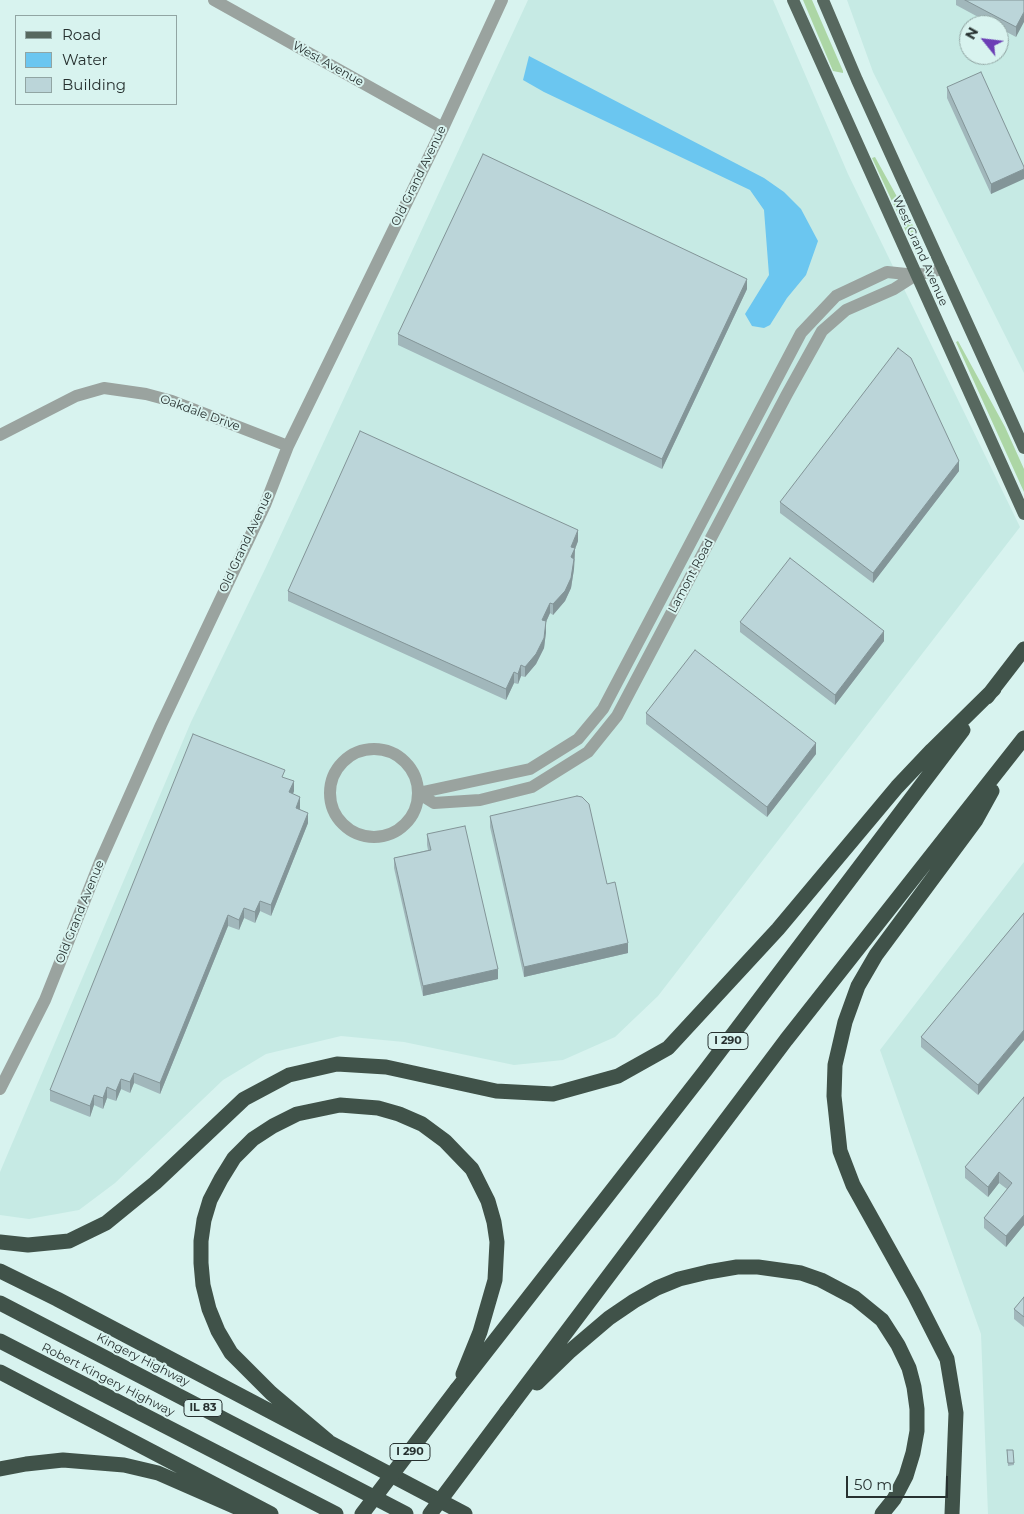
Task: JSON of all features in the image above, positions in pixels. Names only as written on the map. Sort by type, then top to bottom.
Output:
[{"type":"highway","name":"I 290","points":[[362,1514],[705,1071],[1024,649]]},
{"type":"highway","points":[[0,1242],[28,1245],[70,1241],[106,1223],[155,1183],[244,1099],[289,1075],[337,1064],[386,1067],[496,1091],[553,1094],[618,1076],[668,1048],[778,930],[897,787],[994,689]]},
{"type":"highway","points":[[430,1514],[786,1040],[1020,743]]},
{"type":"highway","points":[[952,1514],[956,1413],[947,1359],[915,1296],[867,1212],[846,1168],[840,1151],[834,1096],[835,1065],[845,1022],[858,986],[872,962],[976,820],[1020,743]]},
{"type":"highway","points":[[328,1441],[271,1393],[231,1353],[218,1331],[209,1309],[203,1285],[201,1242],[204,1220],[210,1200],[221,1179],[234,1158],[254,1139],[273,1126],[297,1114],[340,1105],[378,1108],[399,1114],[422,1124],[445,1141],[463,1158],[479,1182],[488,1201],[494,1222],[497,1242],[495,1280],[480,1332],[458,1389]]},
{"type":"highway","points":[[507,1412],[569,1352],[609,1318],[657,1288],[679,1279],[737,1268],[776,1269],[801,1273],[844,1291],[882,1320],[909,1368],[917,1409],[913,1453],[906,1476],[894,1499],[882,1514]]},
{"type":"highway","points":[[0,1271],[57,1299],[465,1514]]},
{"type":"highway","name":"Kingery Highway","points":[[0,1303],[406,1514]]},
{"type":"highway","name":"Robert Kingery Highway","points":[[0,1341],[336,1514]]},
{"type":"highway","points":[[0,1372],[271,1514]]},
{"type":"highway","points":[[0,1469],[64,1460],[124,1465],[158,1473],[252,1514]]},
{"type":"main road","name":"West Grand Avenue","points":[[793,0],[1024,514]]},
{"type":"main road","name":"West Grand Avenue","points":[[823,0],[857,80],[1024,448]]},
{"type":"street","name":"West Avenue","points":[[214,0],[443,128]]},
{"type":"street","name":"Old Grand Avenue","points":[[0,1089],[45,1000],[100,862],[161,725],[265,504],[288,446],[443,128],[502,0]]},
{"type":"street","name":"Lamont Road","points":[[418,793],[530,769],[578,739],[603,708],[801,333],[836,296],[887,272],[916,274],[943,269]]},
{"type":"street","name":"Lamont Road","points":[[418,793],[434,803],[480,800],[532,787],[588,752],[616,716],[822,331],[846,310],[894,289],[916,274]]},
{"type":"street","name":"Oakdale Drive","points":[[0,435],[76,396],[104,388],[146,394],[172,401],[288,446]]},
{"type":"street","points":[[367,749],[382,749],[396,755],[408,765],[416,778],[418,793],[416,806],[402,828],[390,835],[377,838],[362,836],[350,831],[340,822],[333,811],[329,798],[330,784],[342,762],[352,754],[367,749]]},
{"type":"shaded area","points":[[528,0],[773,0],[848,174],[1020,527],[658,996],[615,1037],[563,1060],[514,1065],[404,1042],[341,1036],[266,1054],[223,1080],[115,1183],[79,1210],[29,1219],[0,1215],[0,1172],[191,722],[266,567]]},
{"type":"shaded area","points":[[847,0],[1024,0],[1024,373],[873,72]]},
{"type":"shaded area","points":[[1024,862],[1024,1514],[988,1514],[981,1334],[880,1050]]},
{"type":"green space","points":[[803,0],[812,0],[843,73],[833,71]]},
{"type":"green space","points":[[875,157],[916,231],[919,240],[919,252],[916,253],[872,158]]},
{"type":"green space","points":[[958,341],[1005,427],[1024,469],[1024,492],[956,342]]},
{"type":"water","points":[[529,56],[764,178],[784,192],[801,209],[818,241],[806,275],[787,298],[770,325],[764,328],[752,326],[745,314],[769,275],[764,210],[750,190],[544,92],[523,80]]},
{"type":"building","points":[[965,0],[1024,0],[1024,12],[1016,27],[1009,23],[1009,15],[993,15]]},
{"type":"building","points":[[981,72],[1024,167],[1024,169],[991,184],[947,87]]},
{"type":"building","points":[[483,154],[747,279],[662,459],[398,334]]},
{"type":"building","points":[[898,348],[911,358],[959,461],[873,573],[780,502]]},
{"type":"building","points":[[360,431],[578,530],[571,547],[575,548],[571,557],[574,559],[571,578],[565,591],[553,604],[550,603],[542,620],[546,621],[544,638],[536,654],[525,667],[521,665],[518,674],[514,672],[506,689],[288,591]]},
{"type":"building","points":[[790,558],[884,631],[835,695],[740,622]]},
{"type":"building","points":[[695,650],[816,743],[767,807],[646,713]]},
{"type":"building","points":[[193,734],[285,770],[282,777],[294,781],[289,792],[300,797],[296,808],[308,813],[271,905],[260,901],[255,912],[244,908],[239,920],[228,915],[160,1083],[134,1073],[130,1082],[121,1079],[116,1091],[107,1087],[103,1098],[94,1095],[90,1106],[50,1090]]},
{"type":"building","points":[[577,796],[582,797],[589,804],[607,884],[615,882],[628,943],[524,967],[490,816]]},
{"type":"building","points":[[465,826],[498,969],[423,986],[394,858],[431,850],[427,834]]},
{"type":"building","points":[[1024,913],[1024,1030],[978,1085],[921,1037]]},
{"type":"building","points":[[1024,1097],[1024,1215],[1006,1236],[984,1218],[1012,1183],[999,1172],[988,1187],[965,1167]]},
{"type":"building","points":[[1024,1297],[1024,1317],[1014,1309]]},
{"type":"building","points":[[1007,1450],[1013,1450],[1014,1463],[1008,1463]]}]
